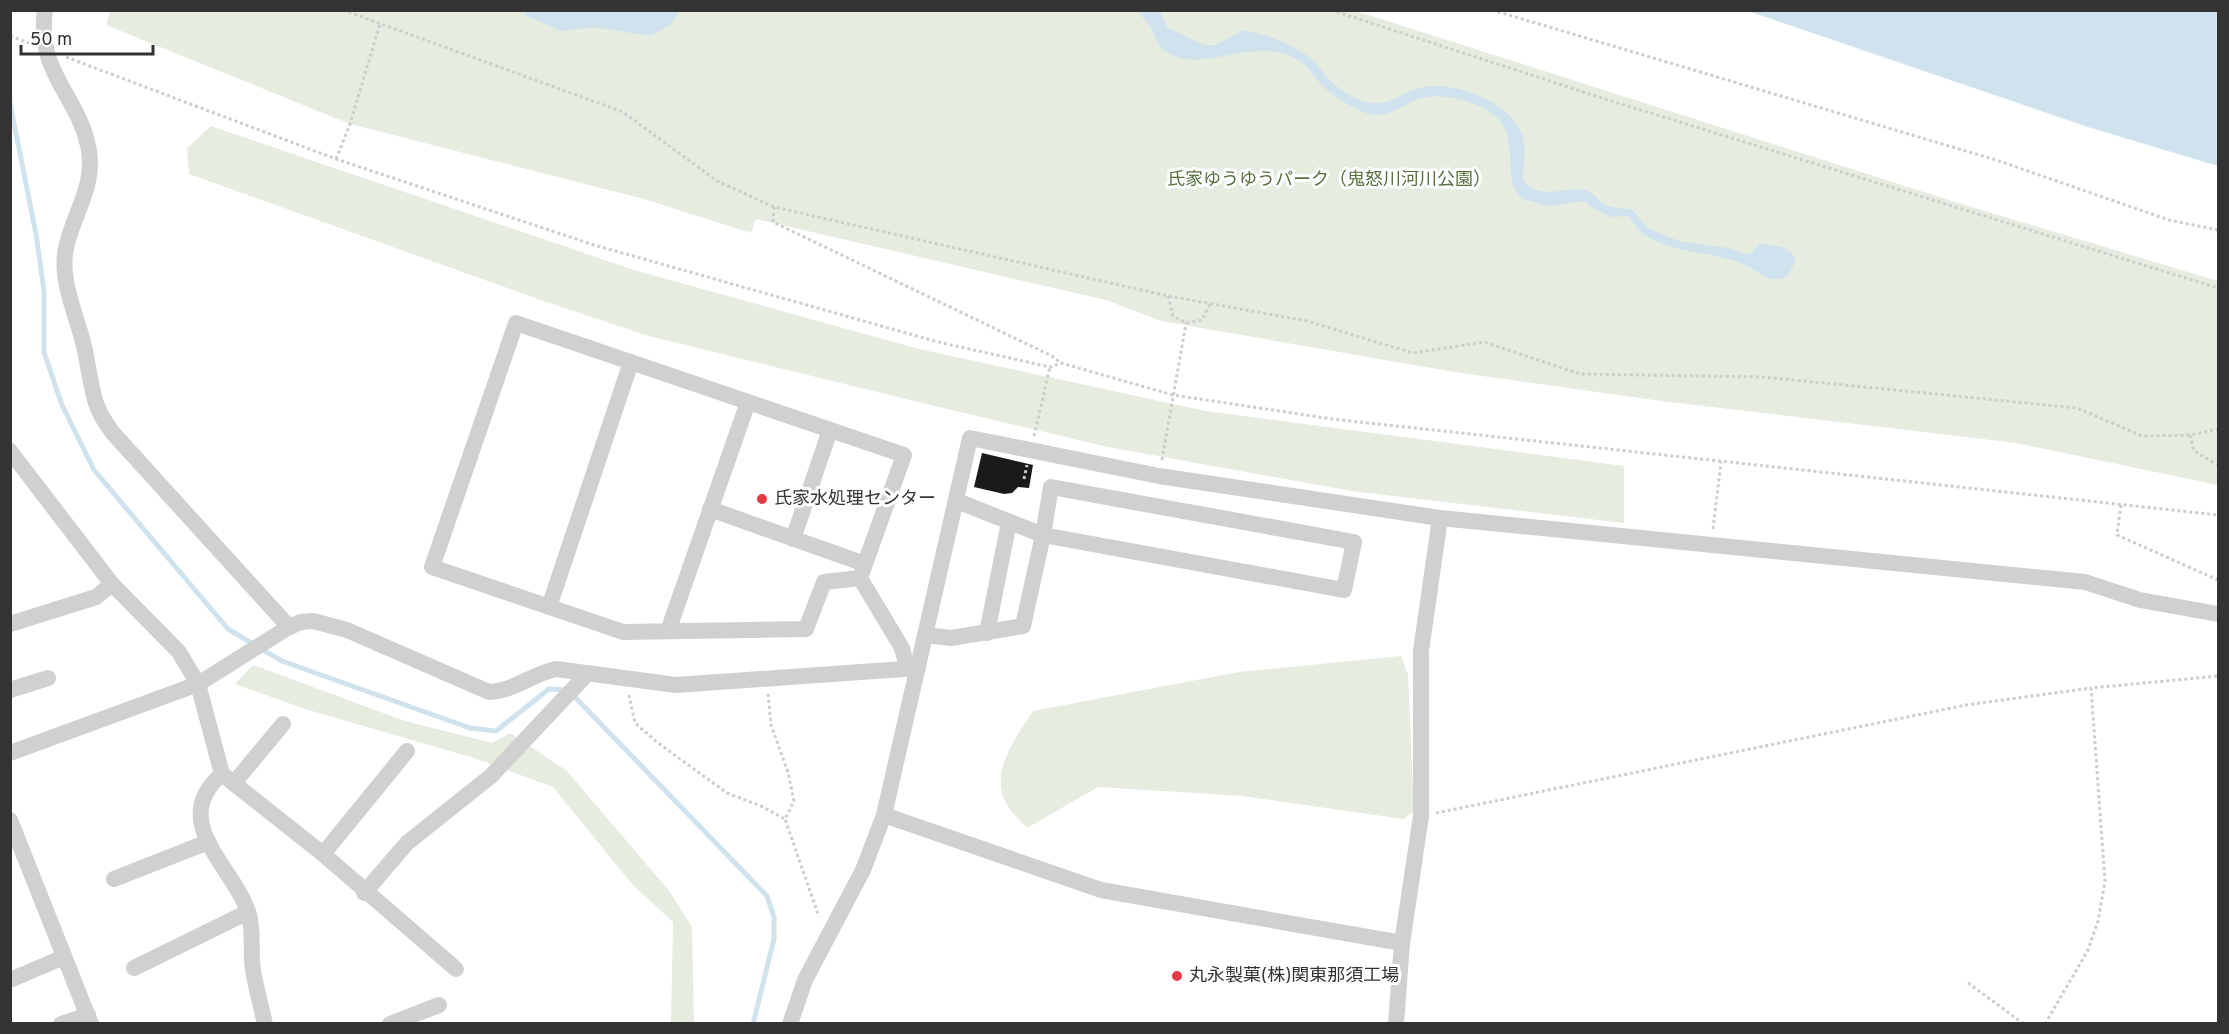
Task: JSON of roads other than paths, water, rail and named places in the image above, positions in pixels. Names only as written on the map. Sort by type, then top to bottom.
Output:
[{"type":"street","points":[[45,10],[42,32],[49,66],[80,124],[91,161],[90,178],[66,248],[65,264],[69,291],[95,402],[112,432],[282,630]]},
{"type":"street","points":[[516,323],[904,455],[863,571],[824,582],[806,628],[623,632],[432,567],[516,323]]},
{"type":"street","points":[[549,607],[631,362]]},
{"type":"street","points":[[668,631],[748,402]]},
{"type":"street","points":[[793,539],[830,430]]},
{"type":"street","points":[[790,1023],[805,980],[863,870],[884,815],[913,668],[925,635],[970,438],[1159,476],[1440,518],[1711,543],[2085,582],[2139,600],[2218,614]]},
{"type":"street","points":[[10,450],[112,584],[178,652],[198,684],[228,778],[323,854],[364,893],[456,969]]},
{"type":"street","points":[[925,635],[951,638],[1023,626],[1042,535],[1051,487],[1354,542],[1344,590],[1042,535],[957,501]]},
{"type":"street","points":[[710,510],[793,539],[863,571],[913,668]]},
{"type":"street","points":[[1396,1023],[1402,943],[1422,816],[1421,651],[1440,518]]},
{"type":"street","points":[[987,633],[1009,522]]},
{"type":"street","points":[[10,624],[96,597],[112,584]]},
{"type":"street","points":[[10,753],[198,684],[236,662],[282,630],[313,621],[329,624],[489,692],[503,692],[545,671],[556,669],[583,680],[631,680],[676,685],[913,668]]},
{"type":"street","points":[[10,690],[48,678]]},
{"type":"street","points":[[364,893],[407,843],[491,776],[583,680]]},
{"type":"street","points":[[265,1023],[253,969],[253,933],[248,912],[208,842],[200,820],[202,805],[212,783],[228,778],[283,724]]},
{"type":"street","points":[[323,854],[407,751]]},
{"type":"street","points":[[884,815],[1101,891],[1402,943]]},
{"type":"street","points":[[10,820],[17,855],[90,1019],[61,1023]]},
{"type":"street","points":[[114,879],[208,842]]},
{"type":"street","points":[[134,968],[248,912]]},
{"type":"street","points":[[10,980],[64,957]]},
{"type":"street","points":[[390,1023],[439,1005]]},
{"type":"water","points":[[524,11],[680,11],[671,24],[651,36],[593,27],[561,31],[527,16]]},
{"type":"water","points":[[1137,11],[1160,11],[1167,27],[1204,45],[1216,45],[1244,30],[1279,40],[1311,58],[1336,86],[1358,99],[1371,103],[1387,102],[1416,89],[1437,86],[1451,87],[1481,96],[1506,112],[1522,134],[1523,180],[1530,187],[1545,192],[1577,189],[1588,191],[1607,206],[1632,209],[1648,228],[1684,242],[1728,248],[1750,255],[1759,244],[1775,245],[1785,248],[1796,259],[1788,275],[1773,279],[1736,262],[1655,241],[1643,234],[1628,216],[1612,217],[1593,208],[1585,201],[1549,206],[1523,199],[1514,190],[1506,131],[1501,122],[1482,107],[1457,99],[1432,96],[1416,100],[1387,114],[1369,114],[1350,106],[1332,94],[1300,61],[1278,52],[1260,51],[1207,59],[1176,56],[1160,46],[1151,28]]},
{"type":"water","points":[[1748,11],[2218,11],[2218,166],[2088,127]]},
{"type":"waterway","points":[[10,103],[36,234],[44,291],[44,352],[62,405],[94,470],[228,629],[282,661],[470,728],[496,731],[549,689],[568,690],[767,896],[774,917],[774,939],[753,1024]]},
{"type":"place","name":"氏家水処理センター","points":[[762,499]]},
{"type":"place","name":"丸永製菓(株)関東那須工場","points":[[1177,976]]},
{"type":"park label","name":"氏家ゆうゆうパーク（鬼怒川河川公園）","points":[[1329,180]]}]
